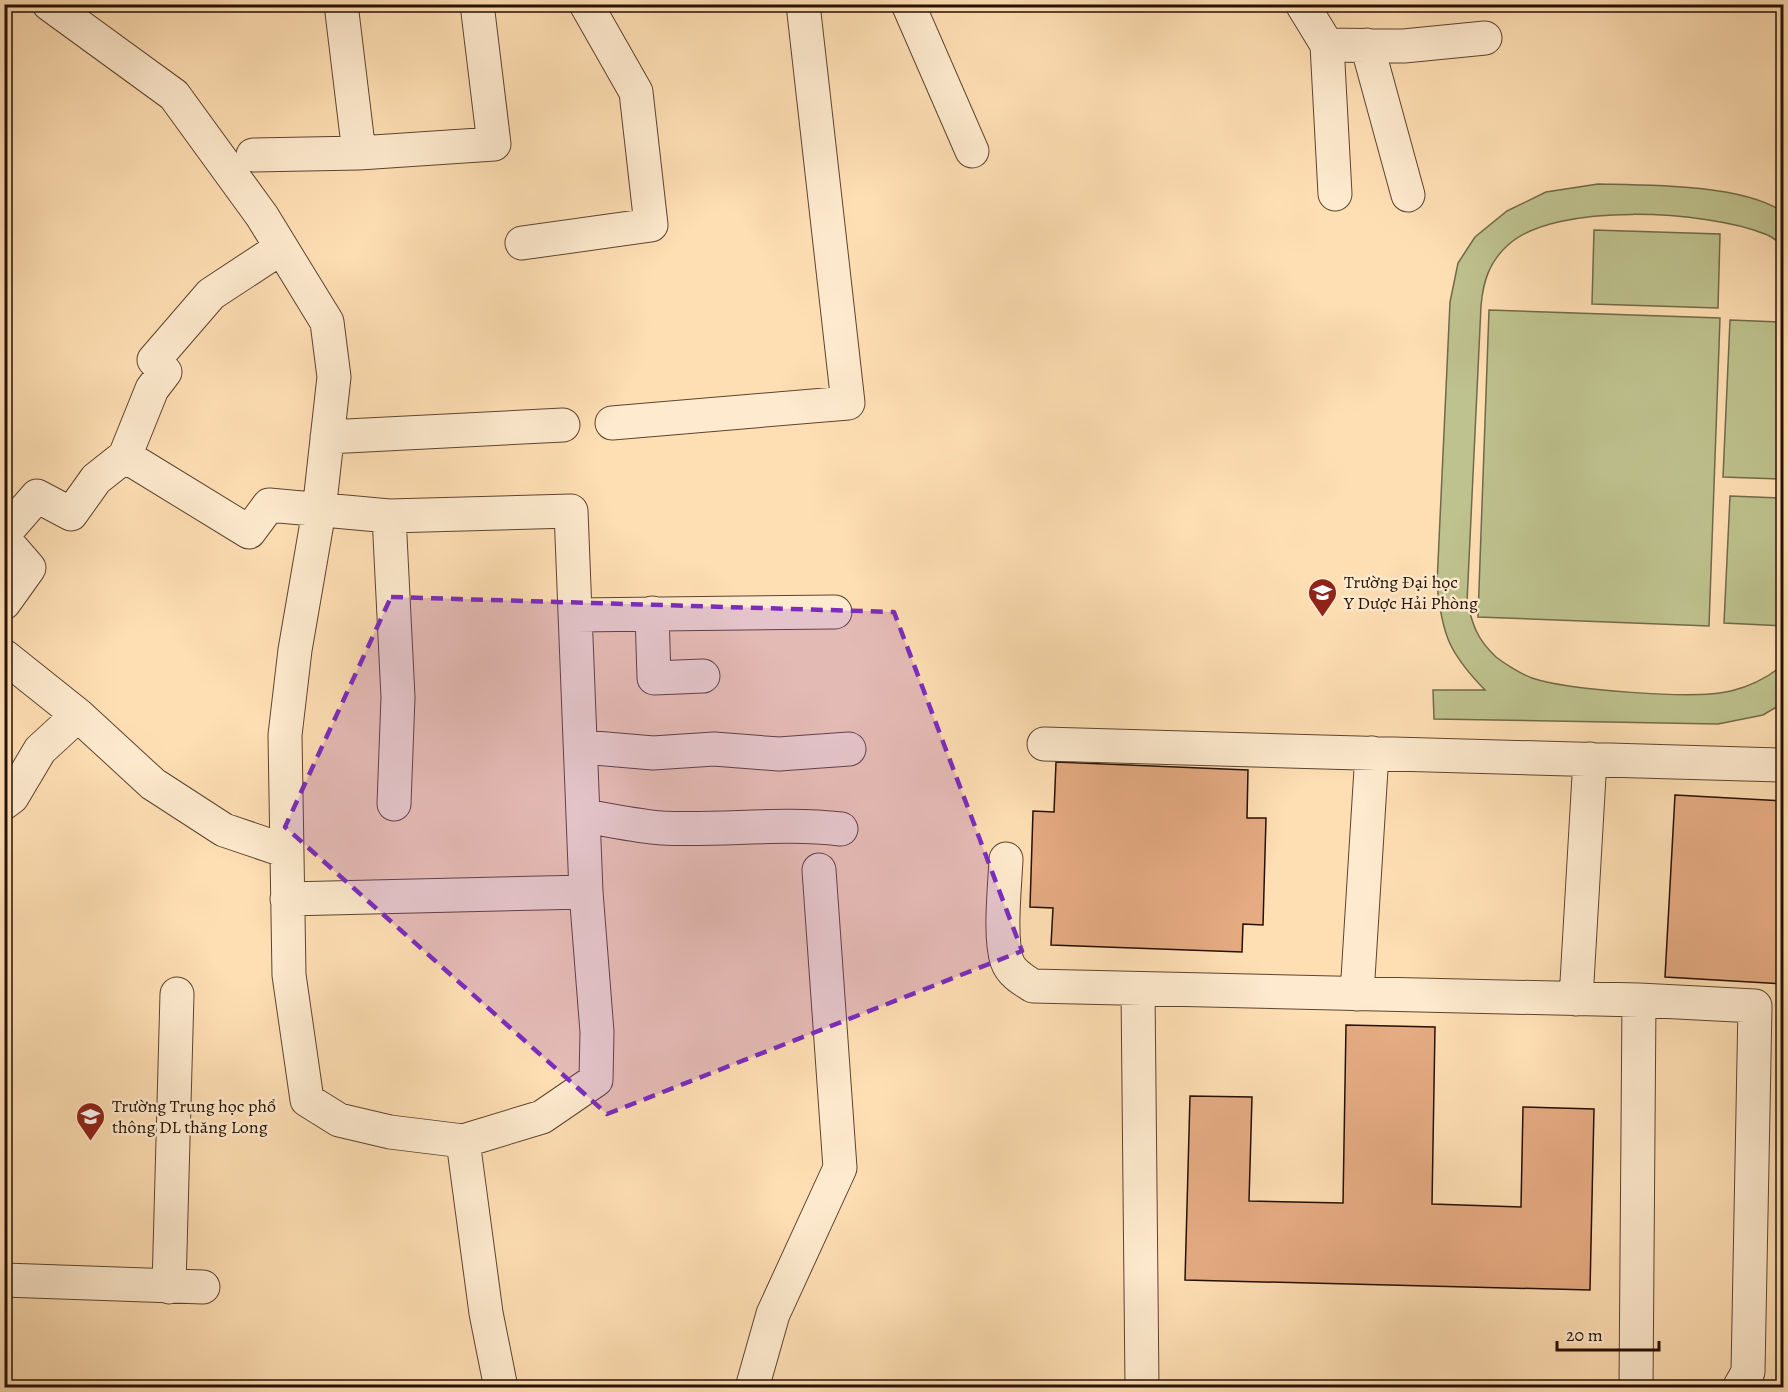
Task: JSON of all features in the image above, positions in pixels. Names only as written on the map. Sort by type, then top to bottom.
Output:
[{"type":"street","points":[[49,4],[174,95],[262,216],[327,322],[334,377],[319,511],[295,650],[285,735],[290,975],[307,1100],[339,1120],[390,1132],[463,1141],[542,1117],[596,1080],[597,1032],[586,892],[583,747],[571,511],[389,516],[319,511],[269,505],[249,532],[124,456]]},
{"type":"street","points":[[341,4],[359,153]]},
{"type":"street","points":[[253,155],[359,153],[494,144],[477,4]]},
{"type":"street","points":[[522,243],[651,225],[636,92],[586,4]]},
{"type":"street","points":[[612,423],[848,403],[803,4]]},
{"type":"street","points":[[908,4],[972,151]]},
{"type":"street","points":[[1302,4],[1327,45],[1335,194]]},
{"type":"street","points":[[1327,45],[1404,46],[1485,38]]},
{"type":"street","points":[[1367,45],[1408,195]]},
{"type":"street","points":[[4,534],[37,496],[71,514],[96,479],[124,456],[152,389],[165,372],[154,360],[211,294],[281,248]]},
{"type":"street","points":[[327,436],[563,425]]},
{"type":"street","points":[[389,516],[398,697],[393,804]]},
{"type":"street","points":[[4,539],[29,568],[4,603]]},
{"type":"street","points":[[576,615],[836,612]]},
{"type":"street","points":[[652,613],[654,678],[703,676]]},
{"type":"street","points":[[4,656],[78,715],[153,784],[224,830],[286,851]]},
{"type":"street","points":[[4,803],[12,797],[40,750],[78,715]]},
{"type":"street","points":[[1044,744],[1784,765]]},
{"type":"street","points":[[583,747],[653,753],[714,749],[779,754],[849,749]]},
{"type":"street","points":[[1357,994],[1372,753]]},
{"type":"street","points":[[1576,999],[1590,759]]},
{"type":"street","points":[[584,816],[660,828],[741,829],[801,824],[842,829]]},
{"type":"street","points":[[1006,858],[1004,946],[1007,963],[1019,978],[1033,986],[1640,1000],[1755,1006],[1748,1372],[1739,1388]]},
{"type":"street","points":[[752,1388],[773,1314],[840,1168],[819,870]]},
{"type":"street","points":[[287,899],[586,892]]},
{"type":"street","points":[[1138,989],[1142,1388]]},
{"type":"street","points":[[169,1287],[177,994]]},
{"type":"street","points":[[1636,1388],[1640,1000]]},
{"type":"street","points":[[463,1141],[486,1313],[501,1388]]},
{"type":"street","points":[[4,1280],[203,1287]]},
{"type":"highlighted area","points":[[391,597],[894,612],[1022,951],[607,1114],[285,827]]},
{"type":"green space","points":[[1598,184],[1694,188],[1744,196],[1765,203],[1783,212],[1783,246],[1768,235],[1739,226],[1707,220],[1633,214],[1560,221],[1530,231],[1508,245],[1496,258],[1483,289],[1481,306],[1467,602],[1474,625],[1484,644],[1496,657],[1532,678],[1601,690],[1661,694],[1714,694],[1752,684],[1783,665],[1783,703],[1763,715],[1718,724],[1434,719],[1433,690],[1485,690],[1463,665],[1449,642],[1437,584],[1450,302],[1458,263],[1475,237],[1507,211],[1546,192]]},
{"type":"green space","points":[[1594,230],[1720,234],[1718,308],[1592,304]]},
{"type":"green space","points":[[1489,310],[1720,318],[1709,626],[1478,617]]},
{"type":"green space","points":[[1730,320],[1783,322],[1783,479],[1723,477]]},
{"type":"green space","points":[[1730,496],[1783,498],[1783,626],[1724,623]]},
{"type":"building","points":[[1056,762],[1248,770],[1247,818],[1266,818],[1263,925],[1243,924],[1242,952],[1051,945],[1053,908],[1030,907],[1033,811],[1054,812]]},
{"type":"building","points":[[1675,795],[1784,801],[1784,984],[1665,977]]},
{"type":"building","points":[[1346,1025],[1435,1027],[1432,1204],[1521,1207],[1523,1107],[1594,1109],[1590,1290],[1185,1280],[1190,1096],[1252,1097],[1249,1201],[1343,1203]]},
{"type":"place","name":"Trường Đại học Y Dược Hải Phòng","points":[[1323,618]]},
{"type":"place","name":"Trường Trung học phổ thông DL thăng Long","points":[[91,1142]]}]
